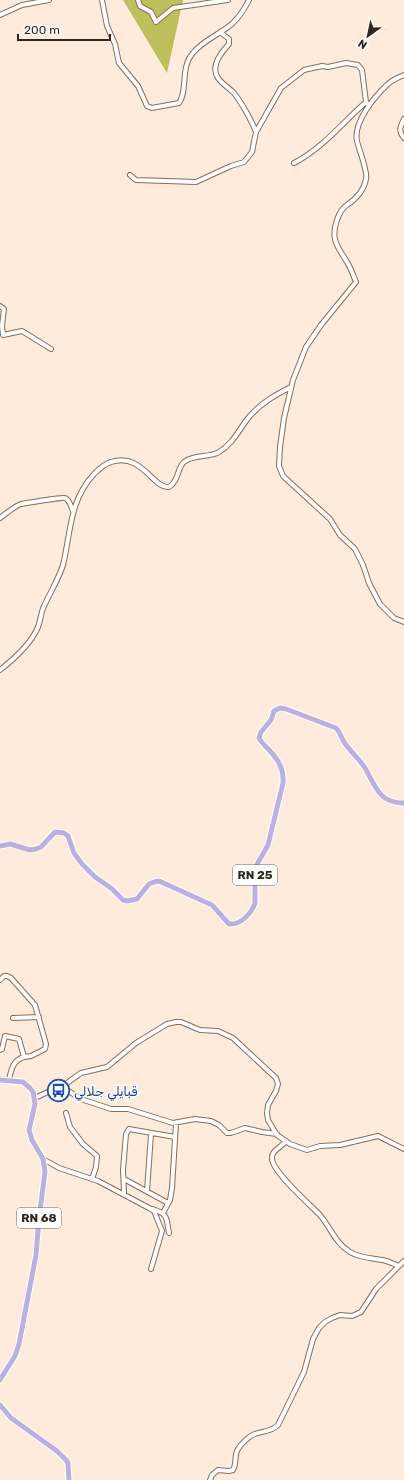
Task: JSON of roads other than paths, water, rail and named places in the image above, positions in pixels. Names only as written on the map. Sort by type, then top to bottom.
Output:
[{"type":"main road","name":"RN 25","points":[[0,846],[10,844],[30,850],[36,849],[41,847],[55,832],[64,833],[68,836],[74,853],[82,864],[95,877],[112,888],[123,900],[127,901],[137,899],[149,884],[159,881],[212,905],[229,924],[236,924],[244,919],[254,908],[256,903],[255,868],[268,845],[283,783],[284,775],[280,764],[263,745],[259,738],[261,732],[271,720],[274,711],[280,708],[336,728],[340,732],[346,745],[364,767],[375,788],[380,794],[389,801],[404,804]]},
{"type":"main road","points":[[0,1080],[18,1081],[27,1085],[33,1092],[35,1098]]},
{"type":"main road","name":"RN 68","points":[[0,1380],[15,1356],[19,1344],[36,1255],[45,1172],[43,1159],[32,1140],[29,1130],[35,1098]]},
{"type":"main road","points":[[0,1405],[11,1418],[57,1451],[66,1460],[68,1463],[69,1480]]},
{"type":"street","points":[[0,15],[22,5],[49,0]]},
{"type":"street","points":[[102,0],[107,26],[116,44],[119,63],[138,86],[145,104],[150,108],[179,103],[182,98],[185,70],[192,53],[233,23],[245,8],[249,0]]},
{"type":"street","points":[[138,0],[140,6],[151,12],[156,22],[173,8],[228,0]]},
{"type":"street","points":[[220,32],[229,39],[229,44],[219,55],[216,73],[218,78],[234,94],[254,125],[256,132]]},
{"type":"street","points":[[130,175],[136,180],[196,182],[231,166],[244,162],[252,152],[256,132],[281,88],[304,70],[322,66],[328,67],[346,63],[356,63],[362,70],[366,102],[369,106]]},
{"type":"street","points":[[404,75],[389,83],[369,106],[357,127],[356,133],[367,177],[364,187],[356,198],[343,208],[334,227],[334,239],[356,282],[321,325],[306,347],[291,387],[284,418],[279,466],[280,471],[284,476],[330,519],[340,535],[355,549],[380,604],[394,618],[404,622]]},
{"type":"street","points":[[294,163],[307,156],[321,145],[366,102]]},
{"type":"street","points":[[404,119],[400,132],[404,138]]},
{"type":"street","points":[[0,306],[4,309],[2,326],[3,334],[22,331],[51,349]]},
{"type":"street","points":[[0,670],[20,654],[37,627],[41,611],[63,565],[73,512],[86,482],[102,467],[111,462],[119,461],[131,462],[142,468],[162,487],[169,487],[176,480],[181,465],[185,461],[191,458],[218,452],[238,434],[247,419],[256,409],[269,398],[291,387]]},
{"type":"street","points":[[0,518],[11,509],[23,504],[42,502],[59,497],[65,498],[69,501],[73,512]]},
{"type":"street","points":[[0,980],[4,976],[11,978],[36,1005],[46,1044],[45,1049],[15,1062],[8,1080]]},
{"type":"street","points":[[13,1018],[39,1016]]},
{"type":"street","points":[[35,1098],[61,1086],[81,1073],[107,1067],[136,1043],[167,1024],[181,1022],[200,1030],[218,1031],[233,1038],[276,1078],[278,1084],[276,1091],[268,1105],[267,1113],[268,1120],[277,1135]]},
{"type":"street","points":[[0,1050],[2,1049],[5,1036],[19,1039],[24,1057]]},
{"type":"street","points":[[61,1086],[81,1099],[115,1110],[128,1109],[176,1123],[195,1119],[211,1122],[219,1125],[227,1133],[246,1128],[277,1135],[286,1141],[307,1150],[320,1146],[340,1145],[378,1136],[404,1150]]},
{"type":"street","points":[[66,1114],[70,1128],[83,1144],[96,1156],[96,1167],[92,1179]]},
{"type":"street","points":[[163,1213],[168,1203],[172,1188],[176,1123]]},
{"type":"street","points":[[124,1193],[123,1170],[126,1134],[129,1129],[175,1138]]},
{"type":"street","points":[[146,1191],[152,1134]]},
{"type":"street","points":[[286,1141],[274,1151],[272,1155],[272,1163],[297,1193],[319,1215],[338,1242],[350,1252],[359,1256],[368,1259],[382,1260],[399,1266]]},
{"type":"street","points":[[43,1159],[59,1168],[92,1179],[124,1193],[154,1211],[162,1231],[150,1269]]},
{"type":"street","points":[[124,1179],[168,1203]]},
{"type":"street","points":[[149,1208],[163,1213],[169,1233]]},
{"type":"street","points":[[210,1480],[212,1475],[218,1470],[233,1470],[236,1464],[236,1457],[239,1447],[253,1435],[268,1432],[278,1426],[304,1372],[313,1339],[319,1328],[325,1322],[340,1315],[352,1316],[361,1312],[376,1289],[404,1261]]},
{"type":"place","name":"قبايلي جلالي","points":[[59,1091]]}]
